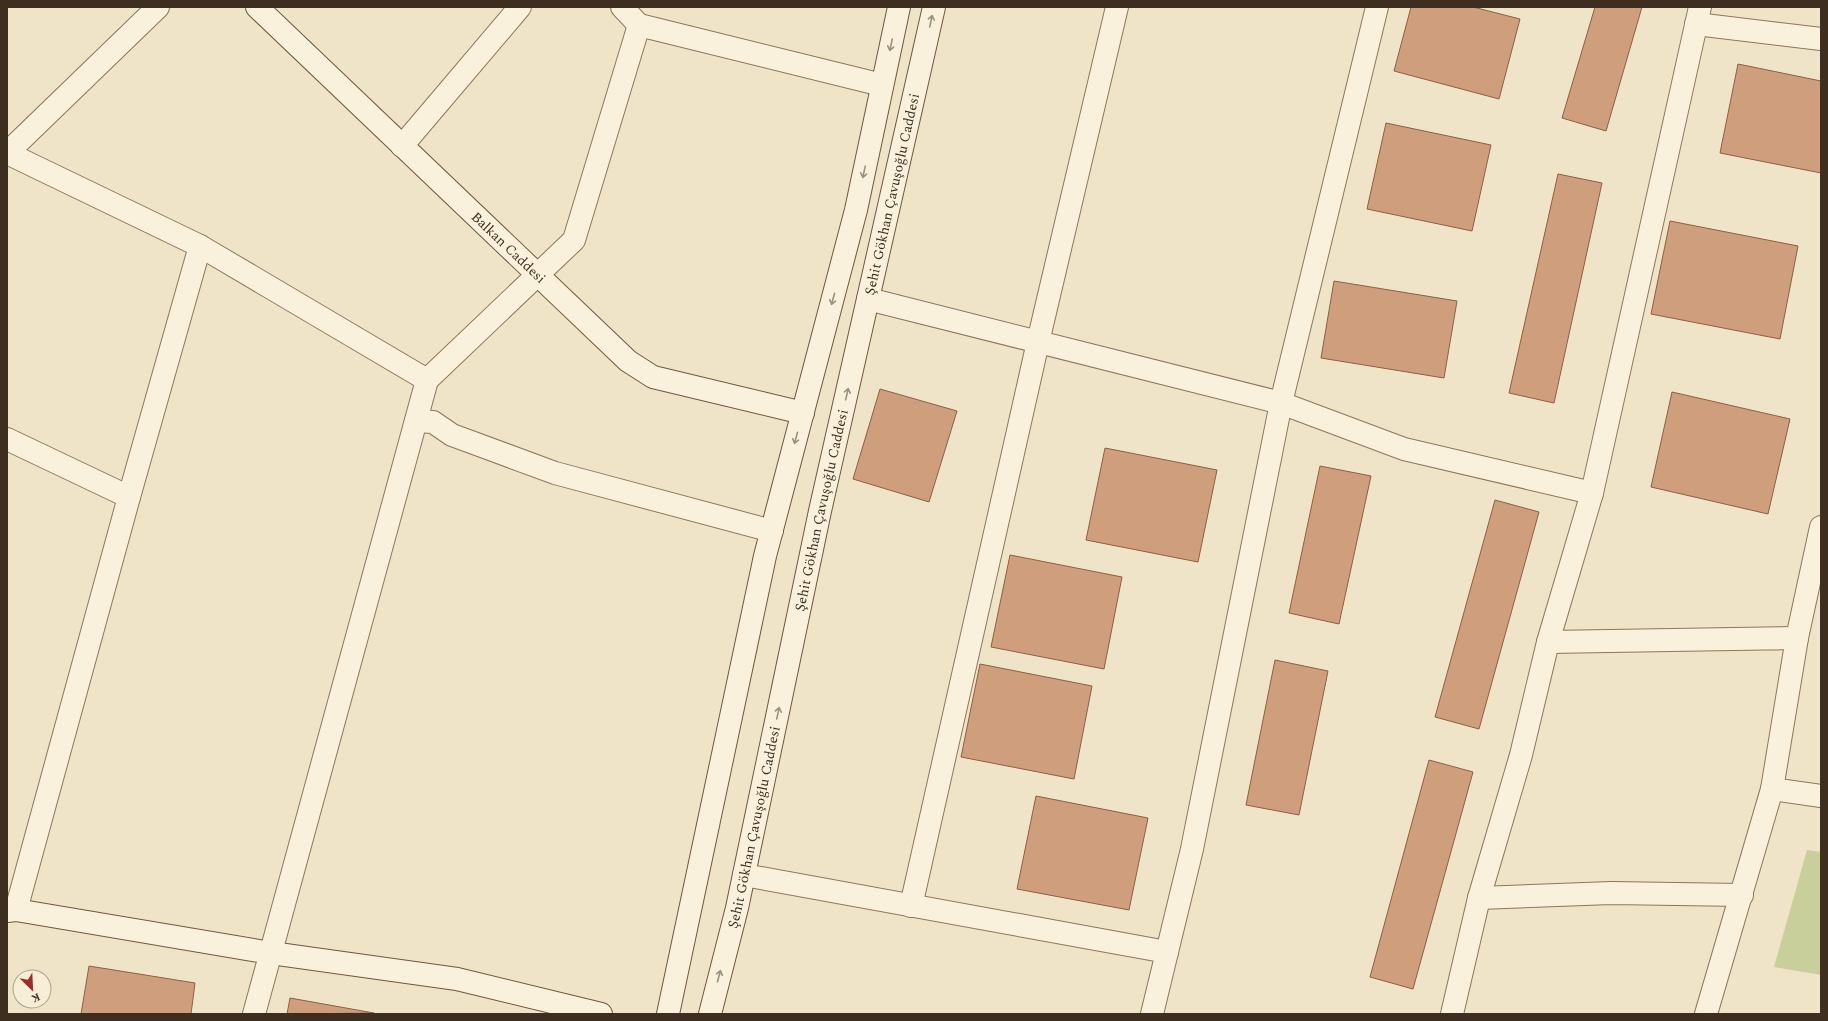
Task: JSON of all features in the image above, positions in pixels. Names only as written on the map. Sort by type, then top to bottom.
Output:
[{"type":"street","points":[[158,7],[7,153],[200,246],[426,380]]},
{"type":"street","name":"Balkan Caddesi","points":[[257,7],[628,361],[652,377],[803,412]]},
{"type":"street","points":[[402,146],[520,7]]},
{"type":"street","points":[[622,7],[639,25],[882,85]]},
{"type":"street","points":[[668,1014],[763,563],[856,210],[898,7]]},
{"type":"street","name":"Şehit Gökhan Çavuşoğlu Caddesi","points":[[710,1014],[744,875],[818,519],[934,7]]},
{"type":"street","points":[[911,906],[1038,342],[1117,7]]},
{"type":"street","points":[[1152,1014],[1192,849],[1281,403],[1377,7]]},
{"type":"street","points":[[1452,1014],[1479,898],[1521,755],[1548,642],[1592,493],[1698,16],[1821,39]]},
{"type":"street","points":[[254,1014],[426,380],[574,240],[639,25]]},
{"type":"street","points":[[200,246],[11,910],[271,953],[457,978],[601,1014]]},
{"type":"street","points":[[868,299],[1281,403],[1404,449],[1592,493]]},
{"type":"street","points":[[416,421],[433,422],[452,435],[555,473],[772,531]]},
{"type":"street","points":[[7,440],[129,497]]},
{"type":"street","points":[[1706,1014],[1772,789],[1797,638],[1821,526]]},
{"type":"street","points":[[1548,642],[1797,638]]},
{"type":"street","points":[[1772,789],[1821,796]]},
{"type":"street","points":[[744,875],[1167,952]]},
{"type":"street","points":[[1479,898],[1611,893],[1742,895]]},
{"type":"green space","points":[[1807,850],[1821,852],[1821,975],[1774,967]]},
{"type":"building","points":[[1411,7],[1473,7],[1520,19],[1499,99],[1394,71]]},
{"type":"building","points":[[1595,7],[1642,7],[1606,131],[1562,118]]},
{"type":"building","points":[[1738,64],[1821,81],[1821,173],[1720,153]]},
{"type":"building","points":[[1386,123],[1491,145],[1472,231],[1367,209]]},
{"type":"building","points":[[1558,174],[1602,183],[1554,403],[1509,393]]},
{"type":"building","points":[[1670,221],[1798,246],[1780,339],[1651,314]]},
{"type":"building","points":[[1334,281],[1457,301],[1444,378],[1321,358]]},
{"type":"building","points":[[880,389],[957,411],[929,502],[853,479]]},
{"type":"building","points":[[1672,392],[1790,419],[1768,514],[1651,487]]},
{"type":"building","points":[[1105,448],[1217,470],[1198,562],[1086,540]]},
{"type":"building","points":[[1320,466],[1371,476],[1339,624],[1289,613]]},
{"type":"building","points":[[1495,500],[1539,512],[1479,729],[1435,717]]},
{"type":"building","points":[[1010,555],[1122,577],[1104,669],[991,647]]},
{"type":"building","points":[[1275,660],[1328,671],[1299,815],[1246,805]]},
{"type":"building","points":[[980,664],[1092,686],[1074,779],[961,757]]},
{"type":"building","points":[[1429,760],[1473,772],[1413,989],[1370,977]]},
{"type":"building","points":[[1036,796],[1148,818],[1129,910],[1017,889]]},
{"type":"building","points":[[89,966],[195,983],[191,1014],[81,1014]]},
{"type":"building","points":[[290,998],[374,1013],[287,1014]]}]
